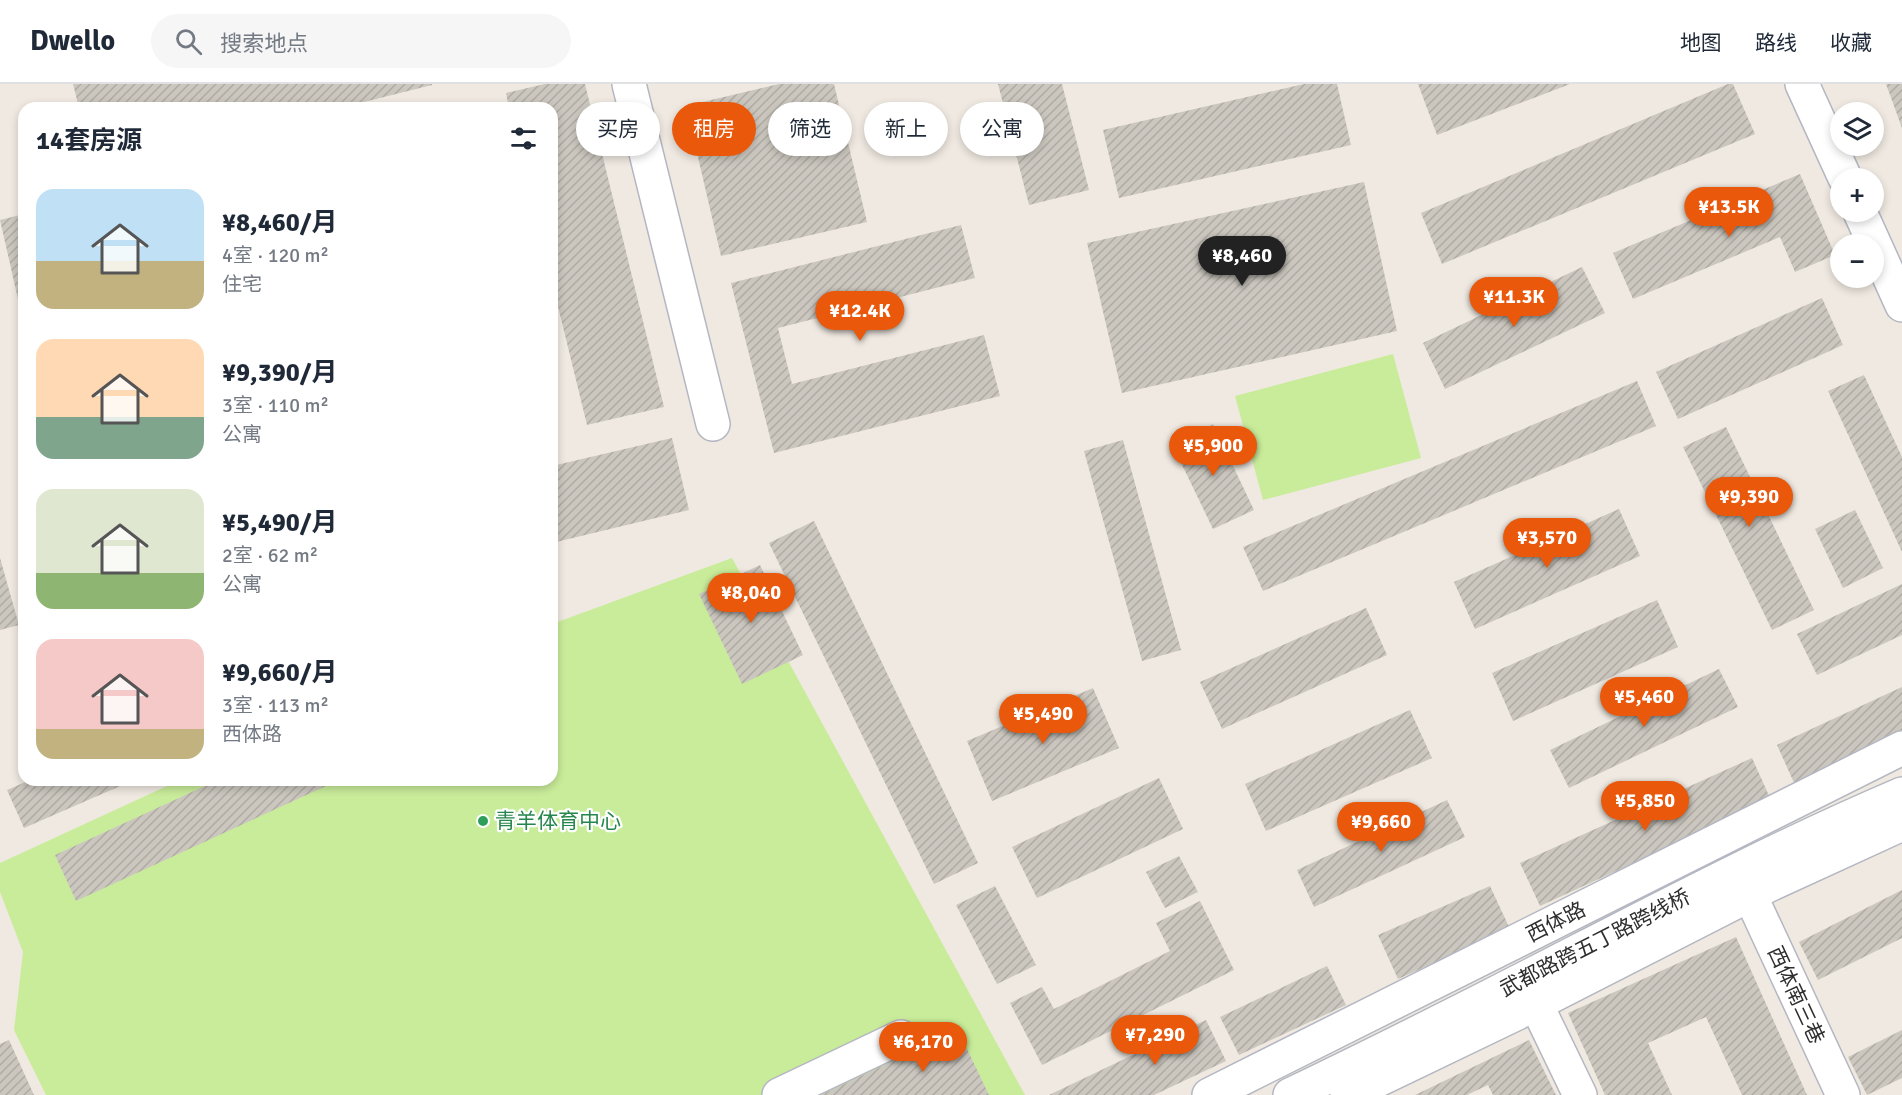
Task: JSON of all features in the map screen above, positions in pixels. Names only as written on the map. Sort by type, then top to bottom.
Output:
[{"type":"street","points":[[629,84],[713,424]]},
{"type":"street","points":[[1802,84],[1840,168]]},
{"type":"street","points":[[1865,222],[1902,305]]},
{"type":"street","name":"西体路","points":[[1209,1095],[1902,748]]},
{"type":"street","name":"武都路跨五丁路跨线桥","points":[[1290,1095],[1706,886],[1846,818],[1902,794]]},
{"type":"street","points":[[1347,1095],[1536,1004],[1750,895],[1902,824]]},
{"type":"street","name":"西体南三巷","points":[[1750,895],[1843,1095]]},
{"type":"street","points":[[1536,1004],[1580,1095]]},
{"type":"street","points":[[779,1095],[901,1037]]},
{"type":"green space","points":[[1393,354],[1421,458],[1263,500],[1235,396]]},
{"type":"green space","name":"青羊体育中心","points":[[732,558],[1025,1095],[46,1095],[14,1030],[23,952],[0,892],[0,863],[167,786],[558,786],[558,622]]},
{"type":"building","points":[[73,84],[432,84],[364,102],[78,102]]},
{"type":"building","points":[[545,84],[585,84],[589,102],[576,102],[576,156],[603,156],[664,407],[587,425],[558,307],[558,102],[508,102],[506,93]]},
{"type":"building","points":[[779,84],[834,84],[838,102],[768,102],[768,156],[851,156],[867,222],[721,256],[698,156],[756,156],[756,102],[703,102]]},
{"type":"building","points":[[998,84],[1062,84],[1089,190],[1029,205],[1016,156],[1044,156],[1044,102],[1003,102]]},
{"type":"building","points":[[1304,84],[1337,84],[1351,145],[1119,198],[1103,130]]},
{"type":"building","points":[[1418,84],[1570,84],[1437,135]]},
{"type":"building","points":[[1728,84],[1733,84],[1755,134],[1442,264],[1421,213]]},
{"type":"building","points":[[1886,84],[1902,84],[1902,128]]},
{"type":"building","points":[[1800,174],[1830,243],[1830,257],[1795,272],[1780,237],[1633,299],[1613,253]]},
{"type":"building","points":[[1364,182],[1397,331],[1122,393],[1087,243]]},
{"type":"building","points":[[18,216],[18,299],[0,220]]},
{"type":"building","points":[[961,225],[975,278],[778,328],[792,384],[984,335],[1000,396],[774,453],[731,283]]},
{"type":"building","points":[[1582,267],[1605,313],[1445,389],[1423,343]]},
{"type":"building","points":[[1822,298],[1843,345],[1678,419],[1656,372]]},
{"type":"building","points":[[1864,375],[1902,457],[1902,552],[1828,391]]},
{"type":"building","points":[[1637,381],[1656,426],[1263,591],[1243,547]]},
{"type":"building","points":[[1213,424],[1254,510],[1213,529],[1172,444]]},
{"type":"building","points":[[1726,427],[1814,610],[1772,630],[1683,447]]},
{"type":"building","points":[[672,438],[689,510],[558,542],[558,465]]},
{"type":"building","points":[[1123,440],[1181,650],[1142,661],[1084,451]]},
{"type":"building","points":[[1619,509],[1640,556],[1475,629],[1454,582]]},
{"type":"building","points":[[1855,510],[1883,568],[1843,588],[1815,529]]},
{"type":"building","points":[[814,521],[978,863],[934,884],[769,543]]},
{"type":"building","points":[[0,558],[18,625],[0,630]]},
{"type":"building","points":[[760,565],[803,655],[742,684],[699,594]]},
{"type":"building","points":[[1902,584],[1902,635],[1817,675],[1797,634]]},
{"type":"building","points":[[1657,600],[1678,647],[1513,721],[1492,673]]},
{"type":"building","points":[[1366,608],[1387,655],[1222,729],[1200,682]]},
{"type":"building","points":[[1719,669],[1738,707],[1569,788],[1550,750]]},
{"type":"building","points":[[1902,687],[1902,735],[1795,785],[1777,745]]},
{"type":"building","points":[[1093,688],[1119,748],[992,801],[967,741]]},
{"type":"building","points":[[1410,710],[1432,758],[1266,831],[1245,784]]},
{"type":"building","points":[[1752,758],[1771,800],[1540,906],[1520,863]]},
{"type":"building","points":[[1159,778],[1183,829],[1037,898],[1012,847]]},
{"type":"building","points":[[18,785],[120,786],[24,828],[7,790]]},
{"type":"building","points":[[205,786],[326,786],[76,901],[55,855]]},
{"type":"building","points":[[1447,800],[1465,837],[1314,907],[1297,870]]},
{"type":"building","points":[[1179,856],[1198,892],[1165,908],[1146,872]]},
{"type":"building","points":[[995,886],[1036,965],[997,984],[956,905]]},
{"type":"building","points":[[1490,886],[1510,929],[1398,979],[1378,935]]},
{"type":"building","points":[[1902,890],[1902,938],[1818,980],[1799,942]]},
{"type":"building","points":[[1200,901],[1234,970],[1042,1065],[1010,1003],[1042,987],[1054,1009],[1170,951],[1156,923]]},
{"type":"building","points":[[1736,937],[1807,1095],[1742,1095],[1706,1017],[1648,1043],[1672,1095],[1605,1095],[1568,1013]]},
{"type":"building","points":[[1327,966],[1346,1005],[1239,1055],[1220,1017]]},
{"type":"building","points":[[1206,1020],[1226,1061],[1154,1095],[1049,1095]]},
{"type":"building","points":[[958,1030],[989,1095],[821,1095]]},
{"type":"building","points":[[1902,1030],[1902,1078],[1867,1095],[1848,1057]]},
{"type":"building","points":[[9,1040],[34,1095],[0,1095],[0,1044]]},
{"type":"building","points":[[1529,1040],[1556,1095],[1493,1095],[1488,1085],[1467,1095],[1415,1095]]},
{"type":"place","name":"青羊体育中心","points":[[483,821]]}]
